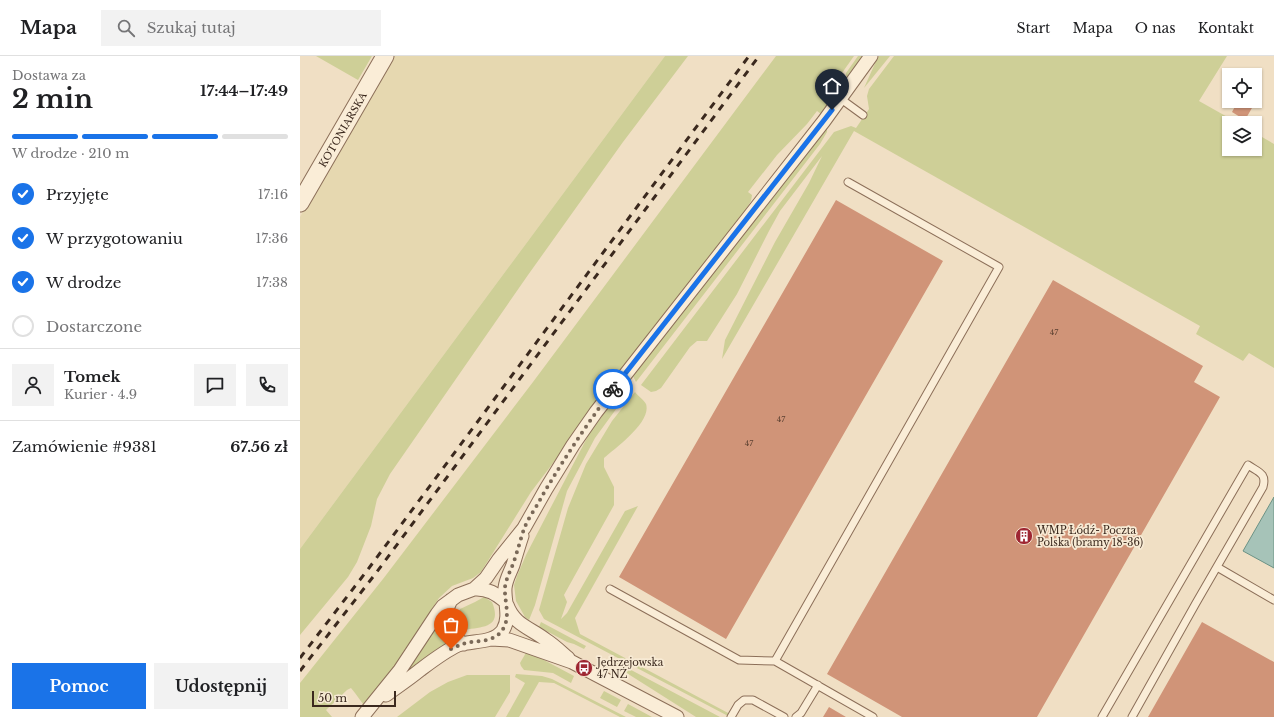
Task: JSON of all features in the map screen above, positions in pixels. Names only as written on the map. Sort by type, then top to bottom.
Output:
[{"type":"street","name":"KOTONIARSKA","points":[[300,203],[385,56]]},
{"type":"street","points":[[474,589],[486,578],[524,528],[550,483],[596,412],[841,99],[871,56]]},
{"type":"street","points":[[491,639],[499,634],[506,623],[505,588],[524,528]]},
{"type":"street","points":[[362,717],[400,670],[436,614],[443,606],[458,595],[474,589],[481,588],[491,591],[506,602],[509,611],[514,618],[546,640],[572,662]]},
{"type":"street","points":[[451,600],[446,615],[448,626],[454,636],[464,644]]},
{"type":"street","points":[[374,703],[433,660],[451,649],[471,642],[491,639],[509,640],[572,662],[677,717]]},
{"type":"lane","points":[[841,99],[863,116]]},
{"type":"lane","points":[[775,661],[999,267],[848,182]]},
{"type":"lane","points":[[1102,717],[1248,466],[1262,474],[1265,481],[1263,487],[1132,717]]},
{"type":"lane","points":[[1217,567],[1274,600]]},
{"type":"lane","points":[[610,589],[739,660],[775,661],[873,717]]},
{"type":"lane","points":[[796,717],[801,713],[818,685]]},
{"type":"lane","points":[[731,717],[738,705],[744,700],[753,700],[784,717]]},
{"type":"shaded area","points":[[393,56],[665,56],[300,549],[300,217]]},
{"type":"shaded area","points":[[1274,497],[1274,568],[1243,551]]},
{"type":"green space","points":[[316,56],[372,56],[358,80]]},
{"type":"green space","points":[[665,56],[688,56],[623,142],[528,275],[390,474],[377,499],[371,526],[357,562],[348,577],[300,635],[300,549]]},
{"type":"green space","points":[[776,56],[854,56],[842,73],[845,81],[821,114],[817,111],[807,124],[777,155],[748,192],[752,195],[751,201],[745,211],[531,492],[481,572],[473,578],[452,586],[439,598],[389,676],[363,704],[351,688],[326,710],[332,717],[300,717],[300,683],[383,579],[533,382]]},
{"type":"green space","points":[[858,56],[863,56],[847,77],[846,73]]},
{"type":"green space","points":[[879,56],[890,56],[864,88],[877,59]]},
{"type":"green space","points":[[894,56],[1227,56],[1199,101],[1226,116],[1222,116],[1222,156],[1262,156],[1262,137],[1274,144],[1274,368],[1249,353],[1243,361],[1196,334],[1200,326],[854,131],[722,359],[725,340],[775,242],[809,183],[822,156],[780,211],[737,294],[707,341],[697,341],[690,347],[661,388],[651,392],[641,385],[834,132],[851,126],[856,128],[869,109],[867,96],[869,89]]},
{"type":"green space","points":[[827,128],[827,132],[820,144],[636,382],[633,376],[636,371]]},
{"type":"green space","points":[[626,388],[630,390],[595,438],[567,491],[535,605],[529,620],[525,617],[516,601],[514,585],[517,576],[526,555],[589,434],[621,390]]},
{"type":"green space","points":[[635,392],[646,404],[644,419],[624,441],[604,458],[604,467],[614,487],[614,505],[564,595],[567,602],[561,619],[567,613],[625,511],[638,506],[575,618],[580,634],[730,714],[728,716],[544,619],[539,610],[568,508],[586,464],[612,421]]},
{"type":"green space","points":[[484,597],[492,602],[495,611],[492,623],[487,626],[460,631],[457,620],[460,609]]},
{"type":"green space","points":[[442,615],[450,640],[449,643],[405,673]]},
{"type":"green space","points":[[541,622],[586,646],[584,649],[567,642],[539,627]]},
{"type":"green space","points":[[527,651],[574,676],[571,683],[553,673],[524,670],[520,663]]},
{"type":"green space","points":[[616,662],[720,717],[696,717],[614,665]]},
{"type":"green space","points":[[516,674],[542,676],[552,679],[626,717],[620,717],[554,683],[539,682],[519,717],[506,717],[525,683],[515,677]]},
{"type":"green space","points":[[467,675],[510,675],[510,692],[495,717],[397,717],[430,692],[448,682]]},
{"type":"green space","points":[[604,691],[621,700],[617,707],[600,698]]},
{"type":"green space","points":[[628,704],[652,717],[636,717],[624,711]]},
{"type":"building","points":[[1234,108],[1252,108],[1247,116],[1238,116],[1232,112]]},
{"type":"building","points":[[836,200],[943,261],[726,639],[619,577]]},
{"type":"building","name":"WMP Łódź- Poczta Polska (bramy 18-36)","points":[[1053,280],[1203,366],[1194,382],[1220,397],[1037,717],[902,717],[827,674]]},
{"type":"building","points":[[1202,622],[1274,662],[1274,717],[1148,717]]},
{"type":"building","points":[[829,707],[846,717],[823,717]]},
{"type":"railway","points":[[300,658],[369,568],[749,56]]},
{"type":"railway","points":[[300,671],[376,573],[759,56]]},
{"type":"way so far","points":[[451,649],[471,642],[491,639],[499,634],[503,629],[506,623],[507,613],[505,588],[524,528],[546,489],[574,445],[613,389]]},
{"type":"place","name":"WMP Łódź- Poczta Polska (bramy 18-36)","points":[[1024,536]]},
{"type":"place","name":"Jędrzejowska 47 NŻ","points":[[584,668]]},
{"type":"route","points":[[613,389],[832,110]]}]
